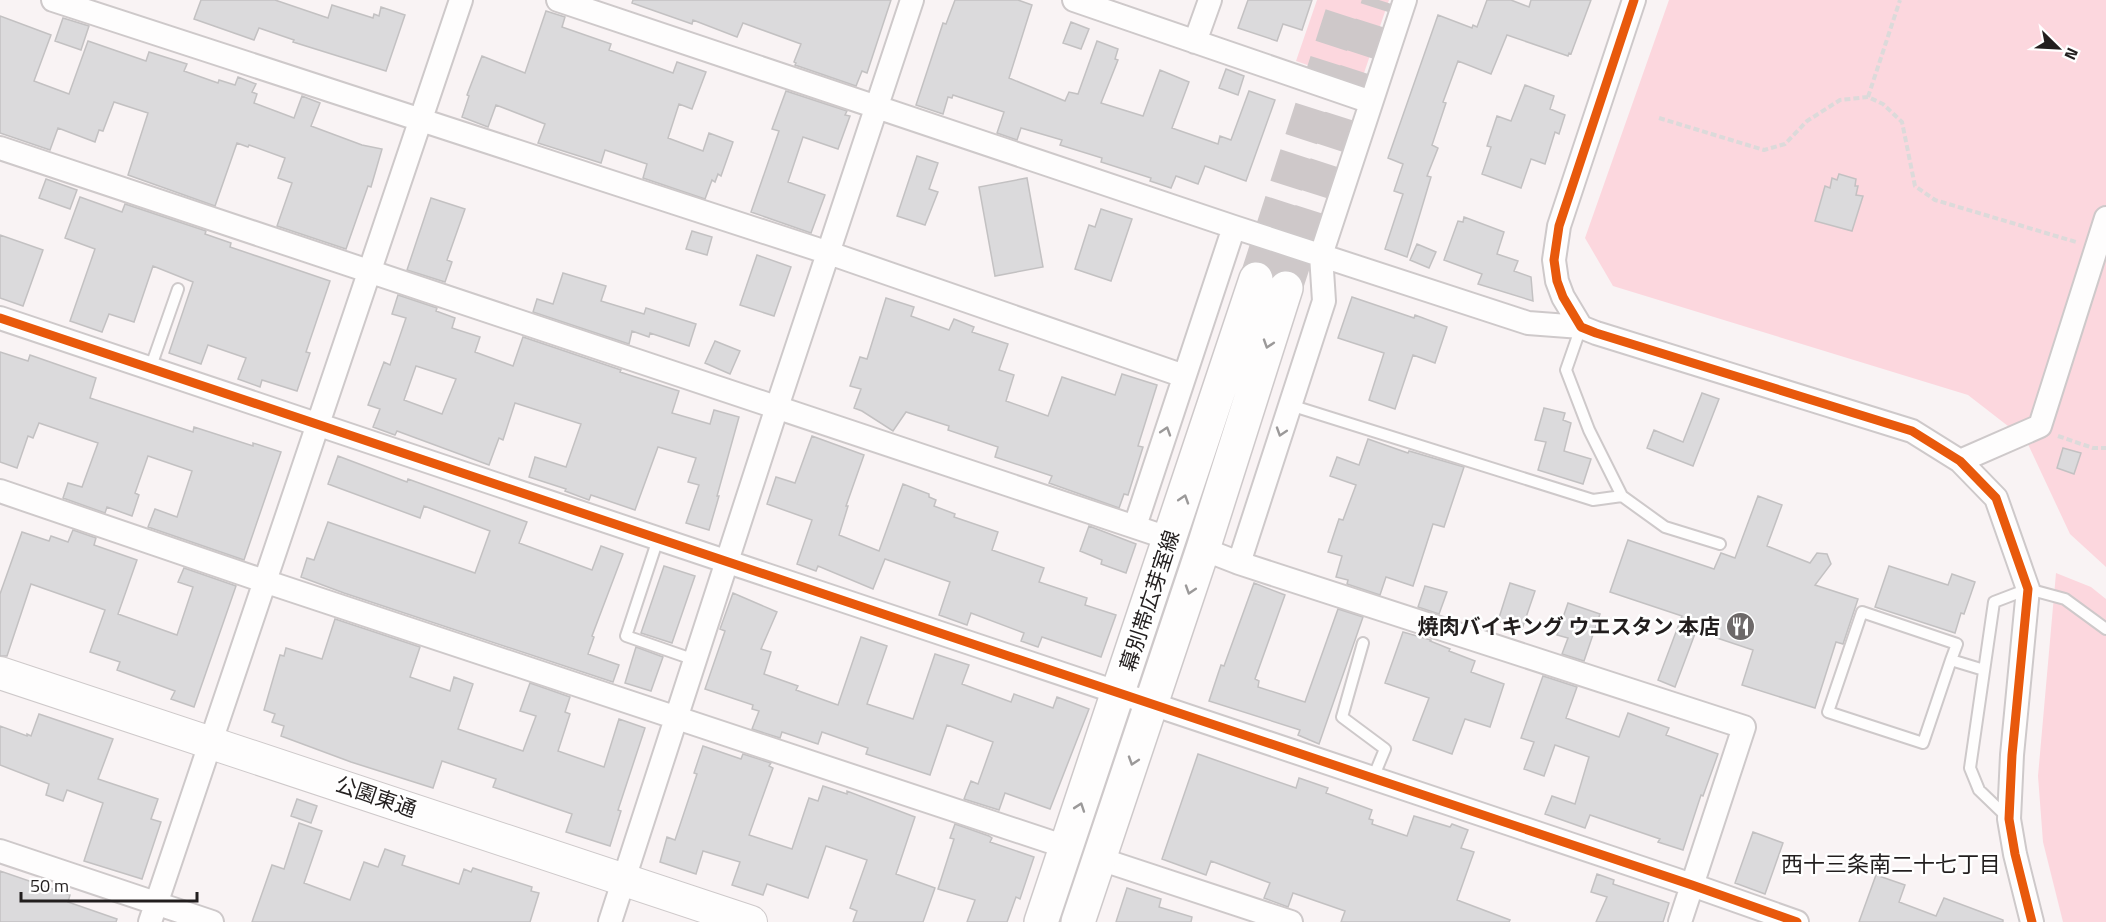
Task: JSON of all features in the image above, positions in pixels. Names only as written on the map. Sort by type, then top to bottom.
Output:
[{"type":"main road","name":"幕別帯広芽室線","points":[[1041,922],[1171,539],[1271,284],[1203,549],[1078,922]]},
{"type":"street","points":[[53,0],[829,253],[1184,376]]},
{"type":"street","points":[[153,913],[461,0]]},
{"type":"street","points":[[558,0],[1234,227],[1528,323],[1581,327],[1912,431],[1960,461],[1996,498],[2028,589],[2012,755],[2009,819],[2032,922]]},
{"type":"street","points":[[610,922],[777,406],[912,0]]},
{"type":"street","points":[[1074,0],[1371,102]]},
{"type":"street","points":[[1195,42],[1210,0]]},
{"type":"street","points":[[1239,563],[1324,301],[1321,255],[1405,0]]},
{"type":"street","points":[[1581,327],[1563,297],[1557,281],[1554,260],[1559,226],[1634,0]]},
{"type":"street","points":[[0,147],[370,273],[777,406],[1171,539]]},
{"type":"street","points":[[1960,461],[2040,426],[2106,218]]},
{"type":"street","points":[[1136,526],[1234,227]]},
{"type":"street","points":[[0,318],[1797,922]]},
{"type":"street","points":[[0,492],[1066,847]]},
{"type":"street","points":[[1203,549],[1239,563],[1744,727],[1680,922]]},
{"type":"street","name":"公園東通","points":[[0,673],[751,922]]},
{"type":"street","points":[[0,851],[153,913],[212,922]]},
{"type":"street","points":[[1100,859],[1291,922]]},
{"type":"lane","points":[[150,369],[178,289]]},
{"type":"lane","points":[[1581,327],[1566,370],[1588,430],[1622,496],[1665,527],[1720,544]]},
{"type":"lane","points":[[1290,405],[1593,500],[1622,496]]},
{"type":"lane","points":[[658,539],[626,636],[695,660]]},
{"type":"lane","points":[[2009,819],[1979,789],[1970,768],[1994,602],[2028,589],[2065,599],[2106,629]]},
{"type":"lane","points":[[1862,612],[1957,644],[1952,660],[1923,743],[1828,712],[1862,612]]},
{"type":"lane","points":[[1363,643],[1342,717],[1385,749],[1373,778]]},
{"type":"lane","points":[[1952,660],[1984,670]]},
{"type":"path","points":[[1868,98],[1900,0]]},
{"type":"path","points":[[1659,118],[1764,150],[1785,144],[1807,122],[1840,100],[1868,98],[1883,104],[1902,122],[1915,186],[1935,200],[2097,248]]},
{"type":"path","points":[[2040,426],[2066,439],[2094,448],[2106,448]]},
{"type":"shaded area","points":[[1317,0],[1389,0],[1364,73],[1350,80],[1296,61]]},
{"type":"shaded area","points":[[1669,0],[2106,0],[2106,567],[2070,534],[2026,440],[1968,395],[1613,286],[1585,238]]},
{"type":"shaded area","points":[[2056,573],[2091,587],[2106,599],[2106,922],[2063,922],[2043,842],[2038,776]]},
{"type":"building","points":[[201,0],[275,0],[328,18],[332,5],[373,18],[374,14],[379,16],[381,7],[405,15],[386,71],[293,42],[294,40],[259,28],[254,40],[194,19]]},
{"type":"building","points":[[633,0],[891,0],[867,73],[862,71],[856,86],[795,65],[801,44],[743,23],[737,37],[693,20],[692,24],[632,3]]},
{"type":"building","points":[[955,0],[1018,0],[1032,5],[1009,78],[1065,101],[1069,92],[1078,94],[1097,41],[1118,49],[1115,59],[1118,60],[1101,103],[1143,116],[1160,70],[1189,82],[1172,128],[1218,144],[1220,136],[1231,140],[1249,91],[1275,100],[1246,181],[1205,166],[1198,184],[1176,176],[1171,188],[1150,181],[1151,178],[1101,162],[1102,158],[1060,145],[1062,140],[1021,128],[1017,140],[997,133],[1004,112],[953,95],[952,98],[948,97],[943,114],[916,105],[943,23],[946,24]]},
{"type":"building","points":[[1248,0],[1312,0],[1302,30],[1283,24],[1277,41],[1238,28]]},
{"type":"building","points":[[1487,0],[1511,0],[1529,7],[1531,0],[1591,0],[1571,54],[1569,53],[1568,56],[1507,35],[1491,74],[1458,61],[1443,102],[1446,103],[1432,145],[1438,148],[1427,176],[1431,177],[1407,257],[1385,249],[1403,194],[1394,191],[1403,164],[1388,158],[1438,15],[1472,28],[1473,25],[1477,27]]},
{"type":"building","points":[[546,11],[565,17],[562,27],[611,44],[609,50],[673,73],[677,62],[706,72],[692,109],[679,104],[668,138],[703,151],[709,133],[733,142],[721,176],[718,174],[715,182],[712,180],[705,199],[643,178],[647,164],[605,150],[601,163],[538,143],[545,124],[496,105],[488,127],[462,117],[469,96],[467,95],[482,56],[525,73]]},
{"type":"building","points":[[0,16],[51,35],[34,81],[69,94],[88,41],[146,61],[149,52],[187,64],[184,71],[218,83],[219,80],[235,85],[238,77],[256,84],[252,92],[257,94],[254,103],[294,118],[302,96],[320,103],[311,126],[362,145],[382,149],[371,187],[368,186],[346,249],[277,226],[292,183],[278,178],[285,158],[249,145],[248,147],[237,143],[215,206],[128,175],[148,113],[114,102],[103,131],[99,130],[95,142],[58,128],[50,150],[0,133]]},
{"type":"building","points":[[63,18],[89,26],[81,50],[55,41]]},
{"type":"building","points":[[1071,22],[1089,29],[1081,49],[1063,43]]},
{"type":"building","points":[[1226,69],[1244,76],[1238,95],[1219,88]]},
{"type":"building","points":[[1525,85],[1554,96],[1550,109],[1565,115],[1559,134],[1555,132],[1545,164],[1531,159],[1521,188],[1482,174],[1491,147],[1487,146],[1497,116],[1511,121]]},
{"type":"building","points":[[786,91],[847,111],[845,115],[850,116],[838,149],[803,137],[788,182],[825,195],[811,233],[751,212],[779,131],[772,129]]},
{"type":"building","points":[[917,156],[938,163],[929,189],[938,192],[925,225],[897,216]]},
{"type":"building","points":[[1839,174],[1856,179],[1855,186],[1858,186],[1856,195],[1863,196],[1852,231],[1815,221],[1825,186],[1830,188],[1832,178],[1837,180]]},
{"type":"building","points":[[1027,178],[1043,267],[995,276],[979,187]]},
{"type":"building","points":[[46,179],[77,190],[70,209],[39,198]]},
{"type":"building","points":[[80,197],[122,212],[125,204],[206,231],[205,234],[231,243],[230,247],[330,281],[306,352],[310,353],[297,391],[262,380],[260,387],[238,379],[246,358],[208,345],[201,364],[169,353],[193,282],[153,266],[134,322],[109,314],[102,332],[70,321],[95,249],[65,238]]},
{"type":"building","points":[[431,198],[465,209],[447,260],[452,262],[445,282],[407,270]]},
{"type":"building","points":[[1101,209],[1132,219],[1111,281],[1075,269],[1089,225],[1095,227]]},
{"type":"building","points":[[1464,217],[1504,232],[1497,254],[1518,261],[1514,271],[1531,277],[1533,301],[1478,284],[1482,274],[1444,260],[1458,221],[1463,222]]},
{"type":"building","points":[[692,231],[712,237],[707,255],[686,249]]},
{"type":"building","points":[[0,235],[43,250],[23,306],[0,298]]},
{"type":"building","points":[[1417,244],[1436,252],[1429,268],[1410,260]]},
{"type":"building","points":[[757,255],[791,267],[774,316],[740,305]]},
{"type":"building","points":[[563,273],[606,286],[601,301],[644,314],[646,308],[696,324],[689,346],[650,333],[649,337],[632,331],[629,344],[533,312],[537,299],[553,304]]},
{"type":"building","points":[[398,295],[437,308],[436,311],[455,318],[452,328],[480,337],[475,352],[513,366],[523,337],[679,391],[672,413],[710,424],[714,410],[739,417],[709,530],[686,523],[699,485],[688,482],[696,458],[658,447],[635,510],[591,495],[589,500],[565,491],[566,489],[529,477],[535,457],[566,467],[581,424],[515,403],[503,440],[499,438],[489,465],[397,431],[395,435],[373,427],[380,409],[368,405],[384,362],[390,365],[406,318],[392,314]],"holes":[[[416,366],[456,379],[442,414],[404,400]]]},
{"type":"building","points":[[1352,297],[1414,318],[1415,315],[1447,327],[1435,363],[1413,355],[1395,409],[1369,400],[1384,353],[1338,338]]},
{"type":"building","points":[[886,298],[914,307],[911,316],[949,330],[954,319],[974,327],[972,332],[1008,344],[999,370],[1014,375],[1006,401],[1048,416],[1062,377],[1115,395],[1122,374],[1157,385],[1138,446],[1143,447],[1128,495],[1124,494],[1119,508],[1049,483],[1052,476],[995,457],[998,447],[948,430],[949,426],[906,412],[893,431],[854,408],[861,389],[850,386],[860,357],[867,359]]},
{"type":"building","points":[[715,341],[740,351],[730,374],[705,363]]},
{"type":"building","points":[[0,352],[28,361],[30,355],[96,378],[90,398],[193,432],[194,427],[253,446],[253,443],[281,452],[244,560],[148,527],[155,509],[177,517],[192,471],[148,456],[135,493],[139,495],[132,516],[107,507],[105,513],[63,498],[68,483],[82,487],[98,443],[39,423],[33,438],[28,436],[17,468],[0,462]]},
{"type":"building","points":[[1702,393],[1719,399],[1693,466],[1647,448],[1654,430],[1683,442]]},
{"type":"building","points":[[1544,408],[1565,413],[1563,420],[1571,423],[1564,451],[1591,459],[1583,484],[1538,470],[1546,442],[1535,440]]},
{"type":"building","points":[[812,436],[864,455],[846,506],[848,506],[839,535],[879,551],[903,484],[929,494],[929,497],[936,500],[934,506],[955,514],[954,517],[998,532],[992,550],[1044,568],[1039,582],[1087,598],[1085,605],[1116,615],[1101,657],[1042,637],[1038,647],[1021,641],[1024,633],[971,613],[967,625],[939,615],[950,582],[885,559],[873,589],[818,566],[816,571],[797,564],[812,520],[767,504],[776,477],[795,483]]},
{"type":"building","points":[[1368,439],[1408,453],[1409,451],[1464,467],[1444,527],[1433,524],[1413,586],[1386,577],[1380,595],[1347,584],[1348,580],[1336,577],[1342,556],[1328,552],[1339,519],[1343,520],[1356,485],[1330,476],[1337,457],[1359,465]]},
{"type":"building","points":[[2063,448],[2081,453],[2074,474],[2057,468]]},
{"type":"building","points":[[338,456],[527,522],[519,543],[592,570],[601,546],[623,554],[592,636],[594,637],[588,654],[619,665],[613,682],[301,577],[307,558],[314,560],[328,522],[475,573],[490,531],[424,506],[420,518],[328,484]]},
{"type":"building","points":[[1758,496],[1782,505],[1767,546],[1810,563],[1817,553],[1827,554],[1831,564],[1815,585],[1858,599],[1843,644],[1836,642],[1815,708],[1742,685],[1753,650],[1696,631],[1675,687],[1658,680],[1682,616],[1610,592],[1628,540],[1714,569],[1721,553],[1735,558]]},
{"type":"building","points":[[1089,526],[1136,544],[1126,573],[1101,564],[1102,560],[1080,551]]},
{"type":"building","points":[[73,530],[96,538],[94,545],[137,560],[118,614],[177,635],[193,587],[178,582],[184,568],[236,586],[194,707],[171,699],[175,691],[117,670],[120,662],[90,652],[105,610],[31,584],[7,656],[0,656],[0,594],[22,532],[49,541],[51,536],[68,542]]},
{"type":"building","points":[[664,566],[695,576],[672,643],[641,633]]},
{"type":"building","points":[[1889,566],[1948,585],[1952,574],[1975,582],[1955,633],[1875,607]]},
{"type":"building","points":[[1254,583],[1285,595],[1255,679],[1259,681],[1258,687],[1305,702],[1338,609],[1363,617],[1319,744],[1298,735],[1300,730],[1209,701]]},
{"type":"building","points":[[1510,583],[1535,591],[1522,629],[1498,621]]},
{"type":"building","points":[[1425,586],[1447,592],[1439,614],[1418,607]]},
{"type":"building","points":[[733,593],[777,612],[761,649],[771,652],[764,674],[798,686],[796,690],[838,705],[861,637],[887,646],[867,704],[913,719],[935,654],[969,665],[962,684],[1011,702],[1014,694],[1053,708],[1057,697],[1089,709],[1050,809],[1005,793],[999,810],[964,799],[971,781],[978,784],[993,742],[947,725],[930,775],[866,754],[868,748],[822,732],[818,744],[782,732],[780,738],[752,729],[759,711],[752,709],[753,705],[705,689],[725,631],[720,629]]},
{"type":"building","points":[[1568,603],[1600,614],[1584,661],[1562,654],[1568,638],[1557,635]]},
{"type":"building","points":[[335,619],[420,647],[410,677],[450,691],[454,677],[473,684],[458,729],[523,751],[536,716],[520,711],[530,683],[570,697],[565,712],[570,714],[558,751],[604,767],[619,719],[645,728],[618,810],[621,811],[610,846],[566,832],[572,814],[493,787],[496,779],[442,761],[433,788],[351,762],[281,736],[284,726],[272,722],[275,714],[264,710],[280,655],[284,656],[286,648],[322,659]]},
{"type":"building","points":[[1403,632],[1431,640],[1450,649],[1449,651],[1475,661],[1471,672],[1504,684],[1490,727],[1465,719],[1452,754],[1413,740],[1429,698],[1385,683]]},
{"type":"building","points":[[636,647],[663,657],[651,691],[625,683]]},
{"type":"building","points":[[1543,676],[1577,687],[1566,718],[1619,737],[1628,713],[1669,728],[1666,735],[1718,754],[1703,796],[1701,795],[1683,850],[1658,842],[1660,839],[1590,815],[1585,828],[1545,814],[1552,796],[1575,804],[1589,757],[1555,745],[1544,776],[1524,769],[1534,742],[1521,738]]},
{"type":"building","points":[[39,714],[113,739],[98,779],[158,799],[151,819],[161,822],[142,879],[84,861],[103,803],[67,790],[63,801],[46,795],[49,784],[0,765],[0,726],[31,736]]},
{"type":"building","points":[[703,746],[741,759],[743,754],[771,763],[769,766],[773,768],[749,835],[792,849],[809,798],[818,801],[823,786],[847,794],[847,791],[915,817],[896,874],[935,888],[923,922],[853,922],[857,911],[850,908],[867,860],[826,846],[808,898],[767,884],[763,895],[732,885],[740,862],[703,851],[696,874],[660,862],[667,837],[675,840],[697,774],[694,773]]},
{"type":"building","points":[[1198,754],[1296,788],[1299,778],[1328,788],[1326,793],[1372,810],[1369,819],[1373,820],[1372,824],[1407,836],[1414,816],[1468,830],[1461,848],[1474,852],[1457,900],[1510,920],[1509,922],[1341,922],[1345,911],[1293,893],[1288,907],[1264,898],[1270,883],[1211,861],[1206,875],[1162,859]]},
{"type":"building","points":[[297,799],[317,806],[311,823],[291,816]]},
{"type":"building","points":[[299,823],[322,831],[304,883],[350,900],[364,862],[378,867],[385,849],[405,856],[402,865],[459,884],[464,869],[471,872],[473,868],[532,887],[531,891],[539,893],[530,922],[252,922],[272,865],[284,869]]},
{"type":"building","points":[[955,824],[989,836],[992,838],[990,842],[1034,857],[1020,899],[1016,897],[1007,922],[967,922],[975,900],[938,889],[954,839],[950,838]]},
{"type":"building","points":[[1753,832],[1783,843],[1765,894],[1735,883]]},
{"type":"building","points":[[0,871],[70,895],[68,902],[117,919],[116,922],[0,922]]},
{"type":"building","points":[[1597,874],[1614,880],[1613,884],[1669,903],[1663,922],[1596,922],[1607,897],[1591,892]]},
{"type":"building","points":[[1876,875],[1905,885],[1899,902],[1936,916],[1944,898],[2003,920],[2003,922],[1859,922]]},
{"type":"building","points":[[1127,888],[1161,899],[1159,907],[1192,917],[1191,922],[1116,922]]},
{"type":"tunnel","points":[[1256,279],[1346,0]]},
{"type":"tunnel","points":[[1286,288],[1379,0]]},
{"type":"cycle path","points":[[1634,0],[1559,226],[1554,260],[1557,281],[1563,297],[1581,327],[1596,333],[1912,431],[1960,461],[1996,498],[2028,589],[2012,755],[2009,819],[2032,922]]},
{"type":"cycle path","points":[[0,318],[1797,922]]},
{"type":"place","name":"焼肉バイキング ウエスタン 本店","points":[[1741,627]]},
{"type":"district","name":"西十三条南二十七丁目","points":[[1891,864]]}]
